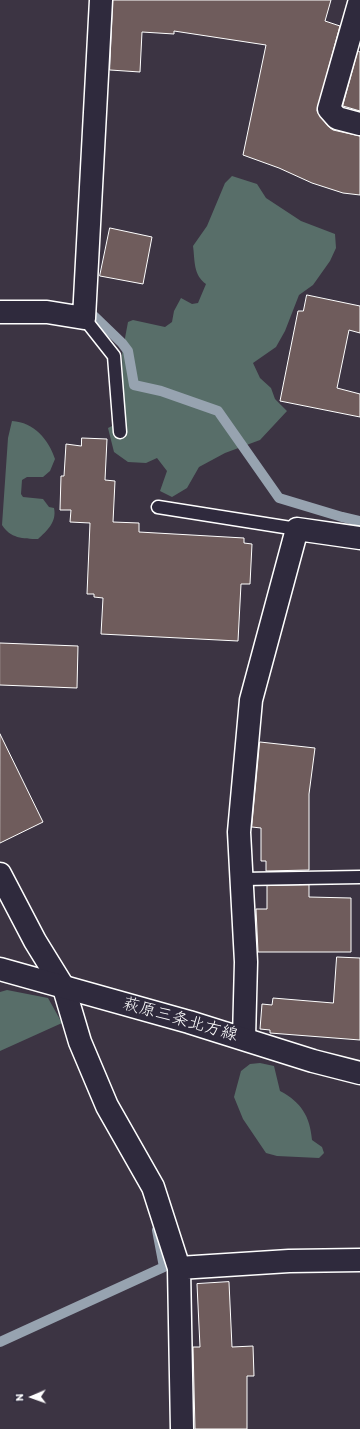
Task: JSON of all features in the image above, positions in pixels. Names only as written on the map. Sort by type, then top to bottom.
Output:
[{"type":"street","points":[[0,312],[47,312],[84,318],[102,0]]},
{"type":"street","points":[[360,0],[329,109],[337,118],[360,124]]},
{"type":"street","points":[[244,1038],[246,962],[239,832],[251,700],[297,528],[360,538]]},
{"type":"street","points":[[0,874],[35,941],[64,988],[80,1042],[107,1106],[153,1186],[179,1268],[182,1429]]},
{"type":"street","name":"萩原三条北方線","points":[[0,970],[244,1038],[313,1061],[360,1073]]},
{"type":"street","points":[[179,1268],[289,1261],[360,1260]]},
{"type":"lane","points":[[84,318],[114,356],[120,432]]},
{"type":"lane","points":[[158,507],[297,528]]},
{"type":"lane","points":[[242,879],[360,877]]},
{"type":"green space","points":[[232,176],[257,184],[266,198],[301,221],[335,234],[336,248],[330,261],[313,285],[299,295],[285,331],[276,347],[253,363],[260,378],[271,388],[275,399],[287,411],[260,440],[225,453],[199,467],[187,488],[172,497],[160,491],[167,471],[157,458],[146,463],[128,462],[114,452],[108,428],[124,420],[122,354],[128,322],[133,320],[165,327],[172,322],[174,311],[181,298],[192,304],[198,303],[206,284],[197,272],[193,246],[207,226],[225,183]]},
{"type":"green space","points":[[12,421],[20,422],[34,428],[40,433],[49,445],[55,459],[50,471],[43,477],[27,477],[22,480],[21,494],[23,497],[43,499],[49,507],[54,508],[55,513],[53,522],[38,539],[17,537],[9,533],[2,525],[8,438]]},
{"type":"green space","points":[[7,990],[48,998],[62,1023],[0,1051],[0,992]]},
{"type":"green space","points":[[260,1063],[274,1066],[280,1091],[294,1100],[307,1117],[312,1140],[322,1147],[324,1153],[319,1158],[277,1156],[266,1153],[243,1119],[234,1097],[241,1071],[250,1064]]},
{"type":"building","points":[[113,0],[331,0],[325,21],[340,26],[317,111],[328,126],[333,130],[360,136],[360,195],[343,193],[312,183],[279,168],[243,155],[266,45],[174,31],[174,34],[142,32],[140,72],[110,70]]},
{"type":"building","points":[[358,51],[360,52],[360,111],[343,106]]},
{"type":"building","points":[[110,228],[152,237],[143,284],[100,276]]},
{"type":"building","points":[[307,295],[360,306],[360,333],[349,330],[337,388],[360,394],[360,417],[280,401],[298,311],[303,311]]},
{"type":"building","points":[[82,438],[107,439],[105,480],[115,481],[113,522],[139,523],[139,532],[244,538],[244,543],[252,544],[250,584],[241,584],[238,641],[101,634],[103,598],[94,597],[94,594],[87,594],[90,523],[70,522],[71,510],[60,510],[61,476],[64,476],[66,444],[81,446]]},
{"type":"building","points":[[0,643],[78,646],[77,688],[0,685]]},
{"type":"building","points":[[0,734],[43,822],[0,843]]},
{"type":"building","points":[[260,742],[315,748],[309,794],[309,870],[266,871],[266,861],[261,861],[261,828],[252,827]]},
{"type":"building","points":[[309,885],[309,897],[351,898],[351,952],[258,952],[256,909],[267,909],[267,886]]},
{"type":"building","points":[[337,957],[360,958],[360,1040],[270,1033],[270,1030],[260,1029],[262,1004],[272,1005],[273,998],[333,1003]]},
{"type":"building","points":[[229,1282],[232,1347],[253,1346],[254,1376],[247,1376],[247,1429],[195,1429],[193,1347],[200,1347],[197,1284]]},
{"type":"waterway","points":[[94,316],[122,343],[128,351],[134,385],[161,391],[218,411],[279,498],[360,521]]},
{"type":"waterway","points":[[0,1342],[164,1267],[157,1230]]}]
